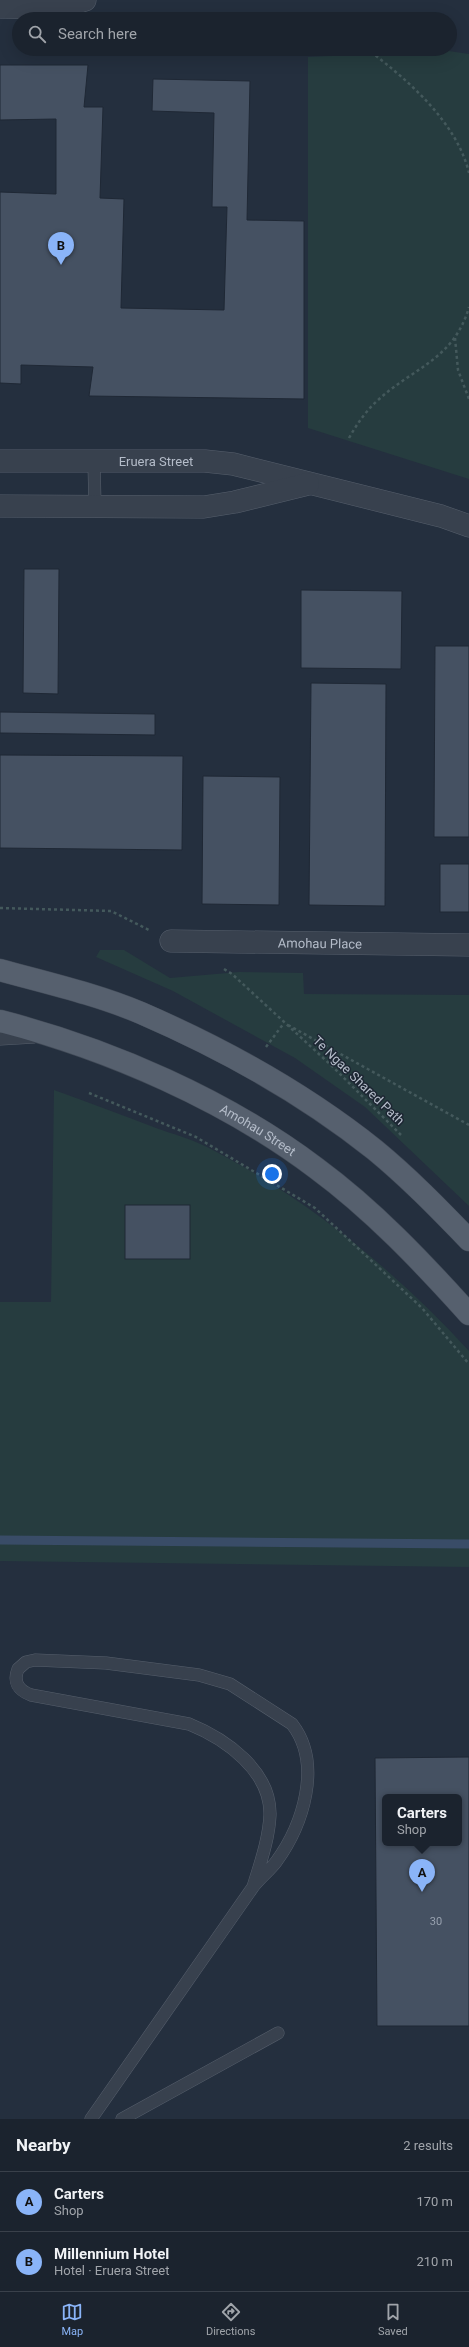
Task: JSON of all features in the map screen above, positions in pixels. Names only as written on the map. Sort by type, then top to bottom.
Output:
[{"type":"main road","points":[[0,970],[94,996],[141,1013],[252,1067],[325,1112],[376,1151],[422,1191],[469,1240]]},
{"type":"main road","name":"Amohau Street","points":[[0,1021],[59,1037],[171,1083],[249,1124],[317,1168],[371,1214],[421,1262],[469,1314]]},
{"type":"street","points":[[0,7],[59,8],[84,0]]},
{"type":"street","name":"Eruera Street","points":[[0,461],[205,461],[234,464],[441,516],[469,526]]},
{"type":"street","name":"Eruera Street","points":[[0,506],[204,507],[235,502],[310,484]]},
{"type":"street","name":"Amohau Place","points":[[171,941],[469,945]]},
{"type":"lane","points":[[94,461],[95,507]]},
{"type":"lane","points":[[0,1039],[59,1037]]},
{"type":"lane","points":[[91,2119],[253,1887],[286,1847],[300,1818],[306,1792],[308,1755],[300,1733],[292,1724],[230,1684],[199,1675],[106,1663],[35,1660],[22,1664],[16,1675],[17,1684],[21,1691],[31,1695],[189,1724],[202,1729],[232,1748],[249,1764],[266,1790],[270,1816],[262,1857],[253,1887]]},
{"type":"lane","points":[[122,2119],[278,2033]]},
{"type":"path","points":[[376,56],[414,87],[430,105],[466,158],[469,173]]},
{"type":"path","points":[[349,438],[356,424],[377,401],[435,360],[455,338],[469,307]]},
{"type":"path","points":[[455,338],[458,370],[469,399]]},
{"type":"path","points":[[0,908],[111,911]]},
{"type":"path","name":"Te Ngae Shared Path","points":[[232,974],[333,1066],[405,1139]]},
{"type":"path","points":[[283,1022],[469,1125]]},
{"type":"path","points":[[89,1093],[196,1137],[315,1208],[422,1308],[469,1364]]},
{"type":"green space","points":[[457,52],[469,54],[469,479],[308,428],[308,57],[457,56]]},
{"type":"green space","points":[[100,950],[124,950],[170,978],[239,972],[303,973],[304,994],[469,995],[469,1206],[365,1107],[295,1058],[173,991],[96,957]]},
{"type":"green space","points":[[54,1090],[201,1144],[279,1189],[347,1237],[379,1264],[441,1321],[469,1351],[469,1567],[0,1561],[0,1302],[51,1302]]},
{"type":"building","points":[[0,65],[88,65],[84,107],[103,107],[100,198],[124,199],[121,308],[224,310],[227,207],[212,207],[214,113],[152,111],[153,79],[250,81],[247,220],[304,221],[304,399],[89,396],[93,367],[21,365],[21,384],[0,383],[0,192],[56,194],[56,119],[0,120]]},
{"type":"building","points":[[24,569],[59,569],[58,694],[23,693]]},
{"type":"building","points":[[301,590],[402,591],[401,669],[301,668]]},
{"type":"building","points":[[435,646],[469,646],[469,837],[434,837]]},
{"type":"building","points":[[311,683],[386,684],[385,906],[309,905]]},
{"type":"building","points":[[0,712],[155,714],[155,735],[0,733]]},
{"type":"building","points":[[0,755],[183,756],[182,850],[0,848]]},
{"type":"building","points":[[203,776],[280,777],[279,905],[202,904]]},
{"type":"building","points":[[440,864],[469,864],[469,912],[440,912]]},
{"type":"building","points":[[125,1205],[190,1205],[190,1259],[125,1259]]},
{"type":"building","points":[[469,1757],[469,2026],[377,2026],[375,1758]]},
{"type":"waterway","points":[[0,1540],[469,1544]]},
{"type":"place","name":"Millennium Hotel","points":[[61,265]]},
{"type":"place","name":"Carters","points":[[422,1892]]}]
